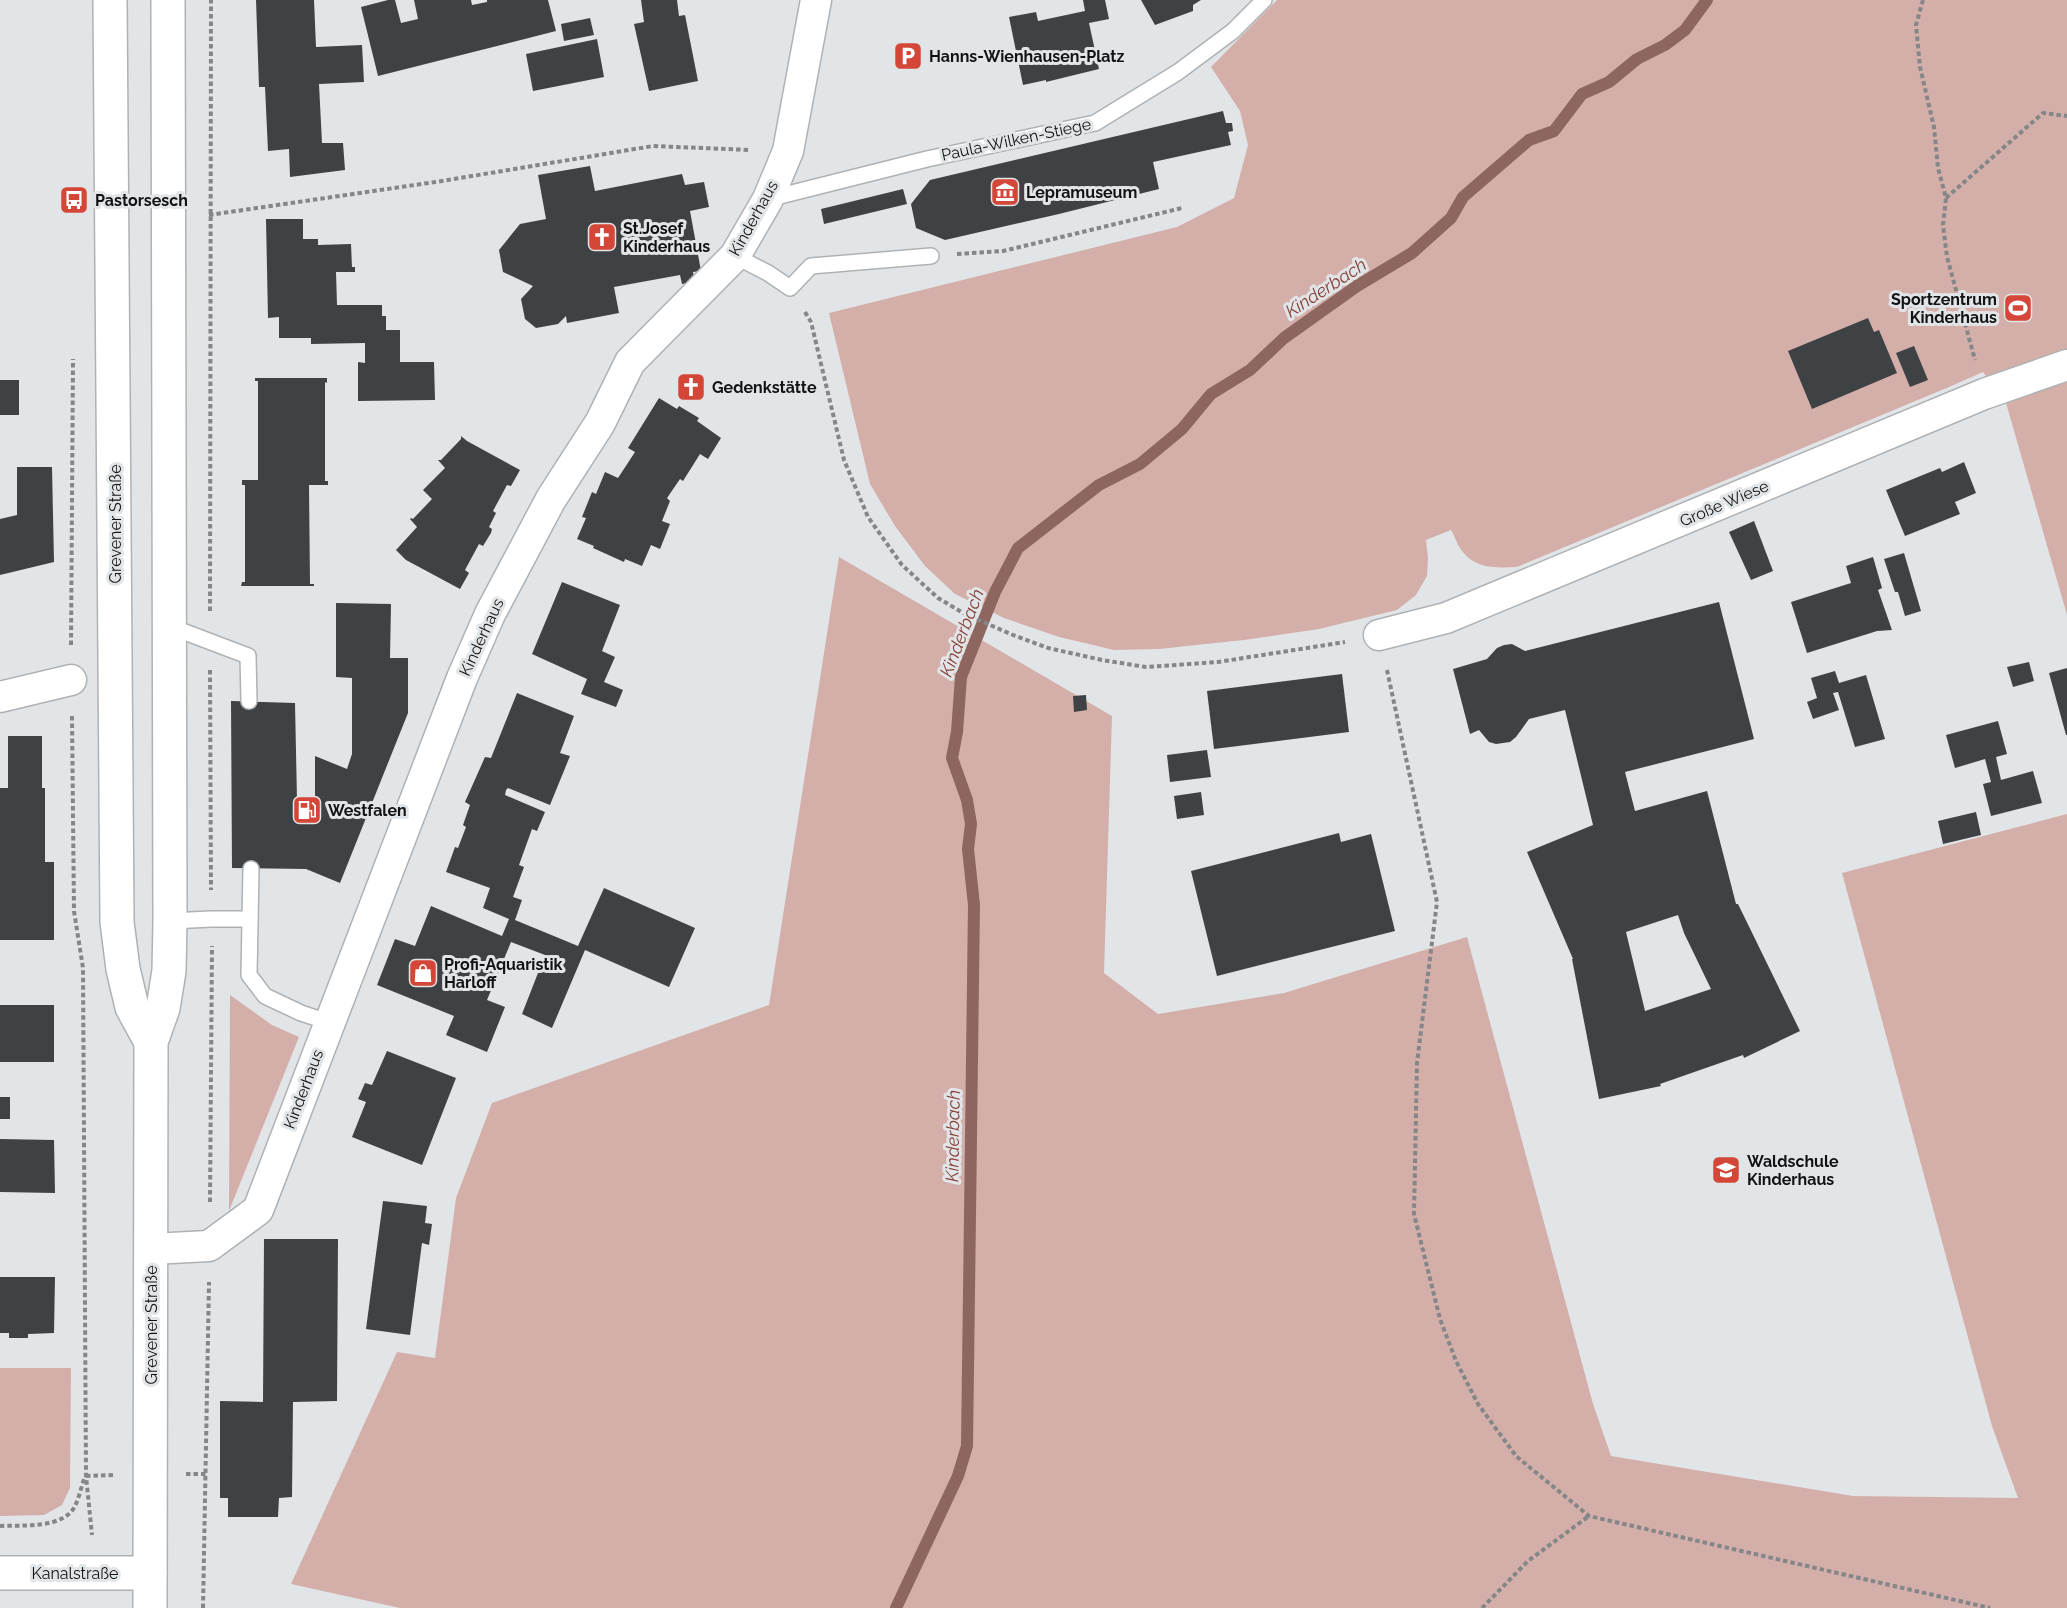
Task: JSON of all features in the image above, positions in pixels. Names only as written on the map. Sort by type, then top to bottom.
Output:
[{"type":"main road","name":"Grevener Straße","points":[[110,0],[117,922],[123,969],[132,1007],[151,1042]]},
{"type":"main road","name":"Grevener Straße","points":[[150,1608],[151,1042],[163,1008],[169,971],[170,921],[168,0]]},
{"type":"main road","name":"Kanalstraße","points":[[0,1573],[150,1573]]},
{"type":"street","name":"Kinderhaus","points":[[209,1246],[258,1210],[328,1022],[462,678],[490,614],[551,500],[600,423],[630,362],[735,256],[768,199],[788,151],[816,0]]},
{"type":"street","name":"Große Wiese","points":[[1379,635],[1446,618],[1984,394],[2067,365]]},
{"type":"street","points":[[0,697],[71,680]]},
{"type":"street","points":[[151,1249],[209,1246]]},
{"type":"lane","name":"Paula-Wilken-Stiege","points":[[768,199],[927,159],[1095,123],[1187,65],[1233,31],[1264,0]]},
{"type":"lane","points":[[735,256],[768,273],[790,288],[811,266],[931,256]]},
{"type":"lane","points":[[169,626],[248,656],[249,701]]},
{"type":"lane","points":[[251,869],[249,975],[265,996],[301,1013],[328,1022]]},
{"type":"lane","points":[[170,921],[250,919]]},
{"type":"path","points":[[1923,0],[1916,25],[1920,67],[1934,127],[1938,168],[1946,198],[1943,225],[1947,257],[1984,394]]},
{"type":"path","points":[[1946,198],[2043,113],[2067,116]]},
{"type":"path","points":[[168,216],[210,215],[442,181],[653,146],[788,151]]},
{"type":"path","points":[[931,256],[1003,251],[1182,208]]},
{"type":"path","points":[[790,288],[811,322],[844,460],[868,517],[902,565],[938,598],[965,614],[1048,648],[1146,667],[1218,662],[1379,635],[1437,902],[1417,1063],[1414,1214],[1440,1319],[1456,1361],[1478,1404],[1516,1456],[1589,1515],[1990,1608]]},
{"type":"path","points":[[0,1526],[45,1525],[63,1518],[74,1509],[86,1476],[82,968],[74,911],[71,680]]},
{"type":"path","points":[[203,1608],[209,1246]]},
{"type":"path","points":[[1482,1608],[1528,1561],[1589,1515]]},
{"type":"shaded area","points":[[1277,0],[2067,0],[2067,615],[2006,403],[1983,372],[1517,567],[1494,567],[1474,561],[1460,549],[1451,530],[1426,540],[1427,576],[1416,595],[1397,610],[1319,629],[1159,649],[1114,650],[1059,637],[1004,618],[955,594],[925,566],[895,526],[870,484],[829,313],[1177,227],[1234,198],[1248,145],[1240,111],[1211,67]]},
{"type":"shaded area","points":[[839,557],[1112,716],[1104,973],[1158,1014],[1284,993],[1467,937],[1593,1404],[1611,1456],[1853,1496],[2018,1498],[1992,1426],[1842,873],[2067,814],[2067,1608],[400,1608],[291,1584],[397,1352],[435,1358],[456,1198],[492,1103],[769,1005]]},
{"type":"shaded area","points":[[230,995],[272,1025],[299,1037],[229,1211]]},
{"type":"shaded area","points":[[0,1368],[71,1368],[70,1488],[62,1505],[44,1515],[0,1516]]},
{"type":"building","points":[[256,0],[314,0],[316,47],[362,45],[364,82],[319,84],[322,143],[343,143],[345,170],[290,177],[289,149],[268,151],[265,87],[259,87]]},
{"type":"building","points":[[395,0],[401,23],[418,19],[414,0],[471,0],[472,5],[487,2],[487,0],[548,0],[556,31],[378,76],[361,7]]},
{"type":"building","points":[[641,0],[677,0],[679,16],[685,15],[698,81],[649,91],[634,24],[644,22]]},
{"type":"building","points":[[1083,0],[1105,0],[1109,19],[1089,23],[1099,69],[1046,82],[1046,80],[1023,85],[1009,17],[1036,12],[1038,21],[1085,11]]},
{"type":"building","points":[[1141,0],[1201,0],[1193,5],[1193,11],[1155,25]]},
{"type":"building","points":[[590,18],[594,35],[564,41],[561,24]]},
{"type":"building","points":[[597,39],[604,77],[533,91],[526,54]]},
{"type":"building","points":[[1223,111],[1226,123],[1232,123],[1233,131],[1228,132],[1231,145],[1153,162],[1159,189],[945,240],[916,228],[911,204],[930,180]]},
{"type":"building","name":"St.Josef Kinderhaus","points":[[590,166],[595,191],[682,174],[685,185],[704,182],[709,207],[690,211],[701,271],[693,272],[695,282],[682,284],[680,275],[614,287],[619,313],[567,323],[566,316],[558,324],[536,328],[525,319],[521,299],[533,286],[503,272],[499,250],[520,224],[546,219],[538,175]]},
{"type":"building","points":[[903,189],[907,204],[824,224],[821,209]]},
{"type":"building","points":[[266,219],[303,219],[303,239],[318,239],[318,245],[351,244],[352,267],[355,267],[355,272],[336,272],[337,305],[382,305],[382,316],[386,316],[386,330],[400,330],[400,362],[434,362],[435,400],[358,401],[358,362],[365,363],[365,343],[311,344],[311,338],[279,338],[279,317],[268,318]]},
{"type":"building","points":[[1868,318],[1874,332],[1879,330],[1897,373],[1812,409],[1788,351]]},
{"type":"building","points":[[1914,346],[1928,380],[1910,387],[1896,353]]},
{"type":"building","points":[[255,378],[327,378],[327,383],[325,382],[325,481],[328,481],[328,485],[309,485],[310,584],[314,586],[241,586],[242,582],[245,582],[245,485],[242,485],[242,480],[258,480],[258,381],[255,381]]},
{"type":"building","points":[[0,380],[19,380],[19,415],[0,415]]},
{"type":"building","points":[[659,398],[699,418],[697,421],[721,438],[708,459],[700,454],[683,481],[680,479],[667,498],[670,501],[662,521],[670,524],[660,549],[651,545],[642,566],[625,559],[624,562],[577,539],[586,518],[582,517],[592,492],[596,494],[605,472],[618,478],[635,452],[628,448]]},
{"type":"building","points":[[461,436],[520,470],[511,486],[507,485],[493,511],[496,513],[489,527],[492,529],[491,533],[483,546],[479,544],[465,570],[469,573],[460,589],[406,560],[396,550],[417,527],[410,519],[413,519],[432,499],[423,490],[445,468],[438,460],[441,460],[461,439]]},
{"type":"building","points":[[1964,462],[1976,493],[1955,502],[1960,514],[1905,536],[1886,490],[1940,468],[1942,472]]},
{"type":"building","points":[[17,467],[52,467],[54,562],[0,575],[0,519],[17,515]]},
{"type":"building","points":[[1754,521],[1773,571],[1751,580],[1729,532]]},
{"type":"building","points":[[1904,553],[1921,611],[1905,616],[1884,559]]},
{"type":"building","points":[[1873,557],[1882,588],[1878,590],[1892,630],[1877,631],[1807,653],[1791,602],[1851,583],[1846,566]]},
{"type":"building","points":[[562,582],[620,605],[602,651],[615,657],[604,682],[623,690],[616,707],[581,694],[587,679],[532,654]]},
{"type":"building","points":[[1719,602],[1754,739],[1625,772],[1635,811],[1707,791],[1736,904],[1800,1031],[1744,1058],[1743,1055],[1660,1084],[1661,1086],[1599,1099],[1573,959],[1527,852],[1593,825],[1565,710],[1529,719],[1510,742],[1496,744],[1489,742],[1479,730],[1470,734],[1453,669],[1487,659],[1497,648],[1504,645],[1512,644],[1525,651]],"holes":[[[1678,915],[1684,933],[1711,989],[1645,1011],[1626,932]]]},
{"type":"building","points":[[336,603],[391,604],[390,658],[408,658],[408,713],[340,883],[306,869],[232,868],[231,701],[295,703],[297,800],[315,800],[315,756],[347,769],[352,754],[352,678],[336,677]]},
{"type":"building","points":[[2029,662],[2034,681],[2013,687],[2007,667]]},
{"type":"building","points":[[2067,668],[2067,735],[2066,735],[2049,673]]},
{"type":"building","points":[[1835,671],[1839,683],[1866,675],[1885,739],[1855,747],[1838,692],[1833,693],[1839,710],[1813,719],[1807,702],[1817,698],[1811,678]]},
{"type":"building","points":[[1342,674],[1349,732],[1214,749],[1207,691]]},
{"type":"building","points":[[517,693],[574,716],[560,753],[570,756],[550,805],[508,788],[506,790],[505,795],[545,812],[537,831],[532,829],[519,865],[524,867],[513,897],[522,900],[515,920],[578,946],[604,888],[695,928],[669,987],[585,950],[552,1028],[522,1014],[545,955],[511,942],[487,1000],[505,1007],[487,1052],[446,1035],[454,1016],[377,985],[395,939],[415,946],[431,906],[502,936],[509,919],[483,908],[490,888],[446,872],[455,847],[458,848],[466,827],[463,825],[470,805],[465,802],[485,757],[491,758]]},
{"type":"building","points":[[1086,695],[1087,710],[1074,712],[1073,696]]},
{"type":"building","points":[[1998,721],[2007,754],[1996,757],[2001,780],[2033,771],[2042,803],[1991,816],[1983,784],[1991,782],[1985,759],[1955,768],[1946,735]]},
{"type":"building","points":[[8,736],[42,736],[45,862],[54,862],[54,940],[0,940],[0,788],[8,788]]},
{"type":"building","points":[[1207,750],[1211,777],[1170,782],[1167,755]]},
{"type":"building","points":[[1201,792],[1204,815],[1177,819],[1174,796]]},
{"type":"building","points":[[1976,812],[1981,835],[1943,844],[1938,821]]},
{"type":"building","points":[[1339,833],[1341,842],[1371,834],[1395,931],[1217,976],[1191,871]]},
{"type":"building","points":[[0,1005],[54,1005],[54,1062],[0,1062]]},
{"type":"building","points":[[387,1051],[456,1078],[422,1165],[352,1137],[366,1102],[358,1099],[365,1083],[372,1085]]},
{"type":"building","points":[[0,1097],[10,1097],[10,1119],[0,1119]]},
{"type":"building","points":[[0,1139],[54,1140],[55,1193],[0,1192]]},
{"type":"building","points":[[383,1201],[427,1206],[425,1223],[432,1224],[429,1245],[422,1243],[410,1335],[366,1329]]},
{"type":"building","points":[[264,1239],[338,1239],[337,1401],[293,1402],[292,1497],[279,1498],[278,1517],[228,1517],[228,1498],[220,1498],[220,1401],[263,1402]]},
{"type":"building","points":[[0,1277],[55,1277],[54,1333],[28,1334],[28,1338],[9,1338],[9,1333],[0,1333]]},
{"type":"waterway","name":"Kinderbach","points":[[896,1608],[958,1476],[967,1446],[974,905],[968,849],[971,824],[967,800],[952,758],[957,732],[961,677],[995,592],[1018,548],[1099,485],[1140,464],[1182,429],[1211,394],[1250,370],[1284,338],[1357,286],[1412,253],[1451,218],[1463,197],[1529,140],[1554,131],[1582,94],[1609,82],[1637,59],[1665,45],[1685,30],[1707,0]]},
{"type":"place","name":"Hanns-Wienhausen-Platz","points":[[908,56]]},
{"type":"place","name":"Lepramuseum","points":[[1005,192]]},
{"type":"place","name":"Pastorsesch","points":[[74,200]]},
{"type":"place","name":"St.Josef Kinderhaus","points":[[602,237]]},
{"type":"place","name":"Sportzentrum Kinderhaus","points":[[2018,308]]},
{"type":"place","name":"Gedenkstätte","points":[[691,387]]},
{"type":"place","name":"Westfalen","points":[[307,810]]},
{"type":"place","name":"Profi-Aquaristik Harloff","points":[[423,973]]},
{"type":"place","name":"Waldschule Kinderhaus","points":[[1726,1170]]}]
